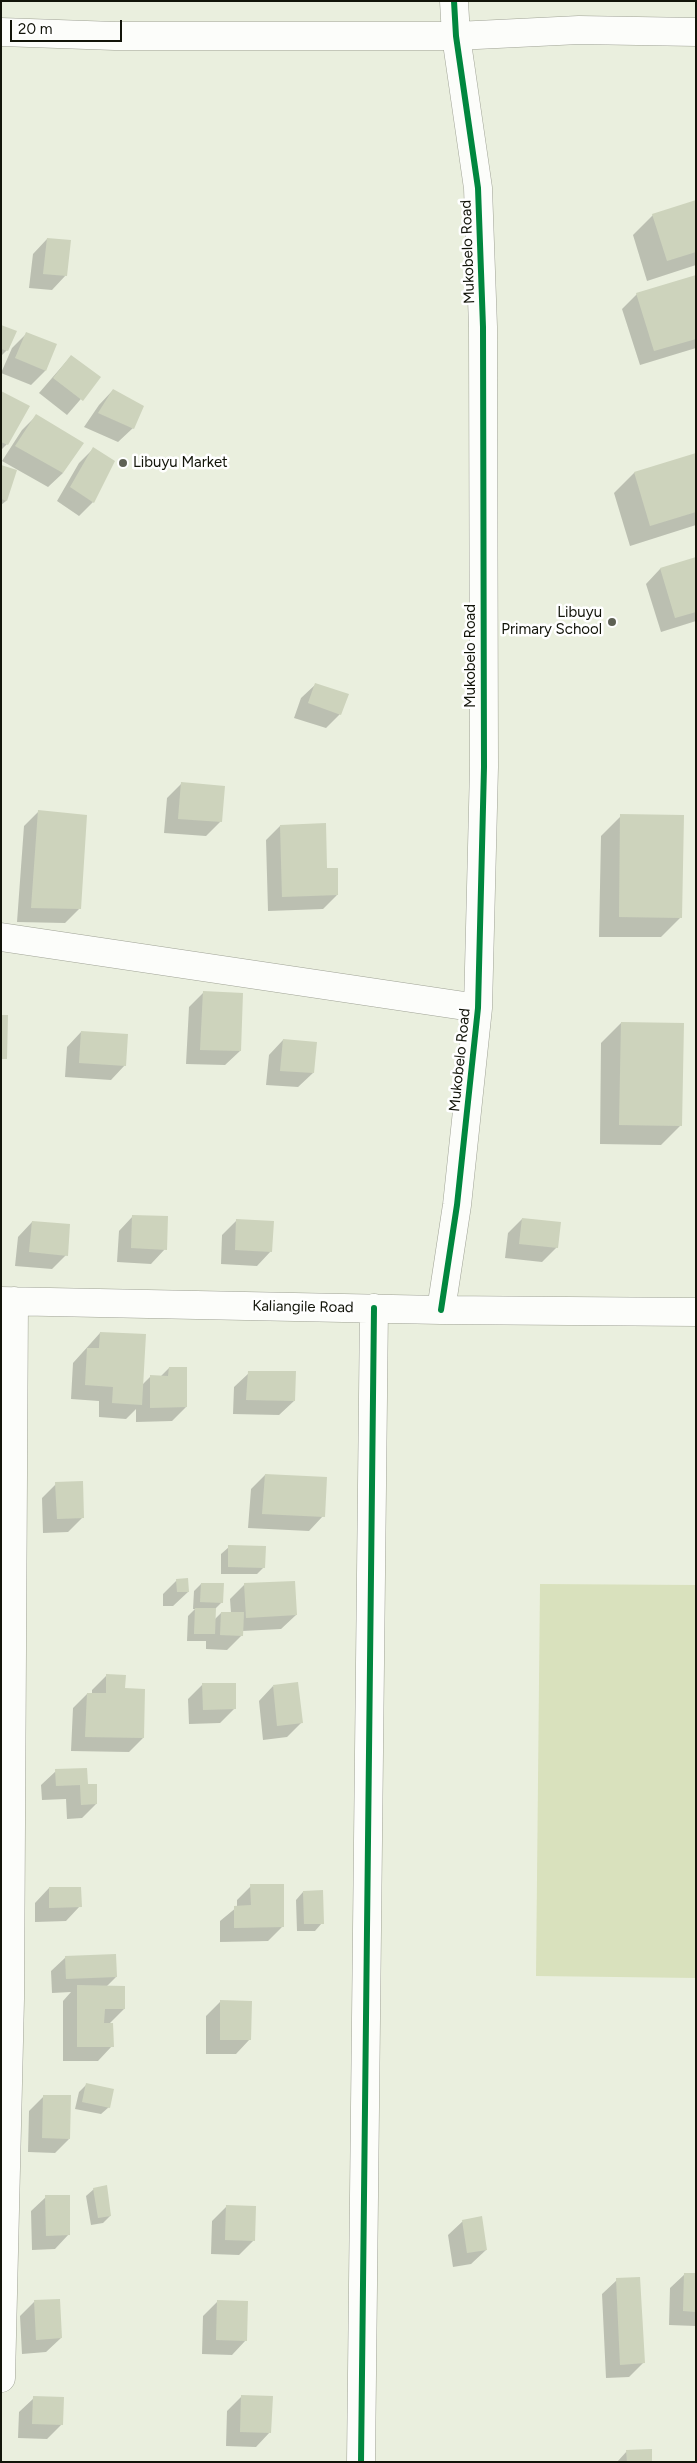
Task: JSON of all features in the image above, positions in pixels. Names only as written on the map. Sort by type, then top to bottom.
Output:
[{"type":"street","name":"Mukobelo Road","points":[[441,1310],[457,1205],[478,1008],[484,767],[483,327],[478,188],[456,36],[454,1]]},
{"type":"street","points":[[1,32],[115,36],[456,36],[579,30],[696,32]]},
{"type":"street","points":[[1,937],[478,1008]]},
{"type":"street","points":[[1,2378],[6,1999],[8,1301]]},
{"type":"street","name":"Kaliangile Road","points":[[8,1301],[441,1310],[696,1312]]},
{"type":"street","points":[[362,2462],[374,1308]]},
{"type":"green space","points":[[540,1584],[696,1585],[696,1978],[536,1976]]},
{"type":"building","points":[[696,200],[696,252],[667,261],[652,214]]},
{"type":"building","points":[[47,238],[71,240],[67,276],[43,274]]},
{"type":"building","points":[[696,275],[696,339],[654,351],[636,293]]},
{"type":"building","points":[[1,325],[17,331],[8,351],[1,349]]},
{"type":"building","points":[[26,332],[57,344],[46,371],[15,358]]},
{"type":"building","points":[[71,355],[101,377],[83,401],[53,378]]},
{"type":"building","points":[[113,389],[144,406],[134,429],[98,413]]},
{"type":"building","points":[[1,391],[30,406],[8,445],[1,442]]},
{"type":"building","points":[[36,414],[84,443],[63,473],[15,446]]},
{"type":"building","points":[[93,447],[115,461],[94,503],[70,487]]},
{"type":"building","points":[[696,453],[696,512],[650,526],[634,472]]},
{"type":"building","points":[[1,465],[17,470],[7,501],[1,499]]},
{"type":"building","points":[[696,557],[696,612],[675,618],[660,568]]},
{"type":"building","points":[[315,683],[349,694],[341,715],[308,703]]},
{"type":"building","points":[[181,782],[225,786],[222,822],[178,819]]},
{"type":"building","points":[[38,810],[87,815],[81,909],[31,908]]},
{"type":"building","points":[[620,814],[684,815],[682,918],[619,917]]},
{"type":"building","points":[[326,823],[327,868],[338,868],[338,895],[282,897],[280,825]]},
{"type":"building","points":[[203,991],[243,993],[241,1051],[200,1050]]},
{"type":"building","points":[[1,1015],[8,1015],[7,1059],[1,1059]]},
{"type":"building","points":[[621,1022],[684,1023],[682,1126],[619,1125]]},
{"type":"building","points":[[81,1031],[128,1034],[126,1066],[79,1063]]},
{"type":"building","points":[[283,1039],[317,1042],[314,1073],[280,1071]]},
{"type":"building","points":[[132,1215],[168,1216],[167,1250],[131,1248]]},
{"type":"building","points":[[522,1218],[561,1222],[558,1248],[519,1244]]},
{"type":"building","points":[[236,1219],[274,1221],[272,1252],[235,1250]]},
{"type":"building","points":[[32,1221],[70,1224],[68,1256],[29,1252]]},
{"type":"building","points":[[100,1332],[146,1334],[142,1405],[112,1403],[113,1387],[85,1385],[87,1348],[99,1348]]},
{"type":"building","points":[[169,1367],[187,1367],[187,1407],[150,1408],[150,1375],[168,1376]]},
{"type":"building","points":[[248,1371],[296,1371],[295,1401],[246,1400]]},
{"type":"building","points":[[265,1474],[327,1477],[325,1517],[262,1514]]},
{"type":"building","points":[[83,1481],[84,1518],[57,1519],[55,1482]]},
{"type":"building","points":[[228,1545],[266,1546],[265,1568],[228,1567]]},
{"type":"building","points":[[188,1578],[189,1592],[177,1592],[176,1579]]},
{"type":"building","points":[[295,1581],[297,1615],[246,1618],[244,1583]]},
{"type":"building","points":[[201,1583],[224,1583],[223,1603],[200,1602]]},
{"type":"building","points":[[195,1608],[216,1608],[215,1634],[194,1634]]},
{"type":"building","points":[[221,1612],[244,1612],[243,1636],[220,1635]]},
{"type":"building","points":[[106,1674],[126,1675],[125,1688],[145,1689],[144,1738],[85,1737],[87,1693],[106,1693]]},
{"type":"building","points":[[298,1682],[303,1723],[277,1726],[273,1685]]},
{"type":"building","points":[[202,1683],[236,1683],[236,1709],[203,1710]]},
{"type":"building","points":[[87,1768],[88,1784],[97,1784],[97,1804],[81,1805],[80,1785],[56,1786],[55,1769]]},
{"type":"building","points":[[250,1884],[284,1884],[284,1927],[234,1928],[234,1906],[251,1905]]},
{"type":"building","points":[[49,1887],[81,1887],[82,1907],[49,1908]]},
{"type":"building","points":[[323,1890],[324,1924],[304,1924],[303,1891]]},
{"type":"building","points":[[116,1954],[117,1977],[66,1979],[65,1956]]},
{"type":"building","points":[[77,1985],[125,1986],[125,2009],[105,2009],[104,2023],[113,2023],[114,2047],[77,2047]]},
{"type":"building","points":[[220,2000],[252,2001],[251,2040],[220,2040]]},
{"type":"building","points":[[86,2083],[114,2089],[110,2108],[82,2102]]},
{"type":"building","points":[[43,2095],[71,2095],[70,2139],[42,2138]]},
{"type":"building","points":[[107,2185],[111,2216],[98,2218],[93,2188]]},
{"type":"building","points":[[45,2195],[70,2195],[70,2235],[46,2236]]},
{"type":"building","points":[[226,2205],[256,2206],[255,2241],[225,2240]]},
{"type":"building","points":[[482,2216],[487,2250],[467,2253],[462,2220]]},
{"type":"building","points":[[684,2273],[696,2273],[696,2312],[683,2311]]},
{"type":"building","points":[[640,2277],[645,2363],[620,2365],[616,2278]]},
{"type":"building","points":[[60,2299],[62,2338],[36,2340],[34,2300]]},
{"type":"building","points":[[217,2300],[248,2301],[247,2341],[216,2340]]},
{"type":"building","points":[[241,2395],[273,2396],[271,2433],[240,2432]]},
{"type":"building","points":[[33,2396],[64,2397],[63,2425],[32,2424]]},
{"type":"building","points":[[652,2449],[652,2462],[627,2462],[626,2450]]},
{"type":"cycle path","points":[[441,1310],[457,1205],[478,1008],[484,767],[483,327],[478,188],[456,36],[454,1]]},
{"type":"cycle path","points":[[361,2462],[374,1308]]},
{"type":"place","name":"Libuyu Market","points":[[123,463]]},
{"type":"place","name":"Libuyu Primary School","points":[[612,622]]}]
